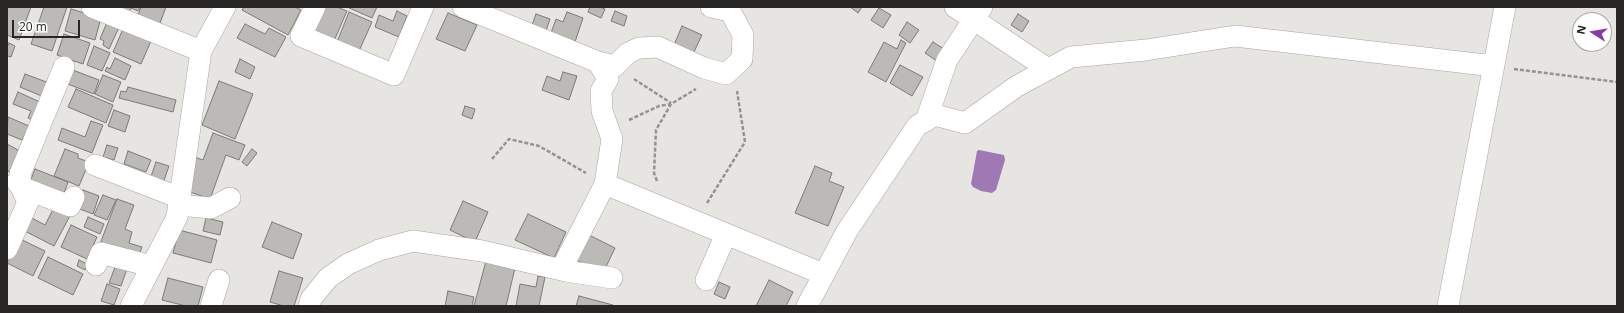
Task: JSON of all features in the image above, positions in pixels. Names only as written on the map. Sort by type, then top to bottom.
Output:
[{"type":"street","points":[[92,7],[201,51]]},
{"type":"street","points":[[131,306],[177,217],[201,51],[225,7]]},
{"type":"street","points":[[315,7],[301,36],[394,75],[423,7]]},
{"type":"street","points":[[463,7],[606,64],[639,48],[658,47],[704,68],[725,70],[742,59],[743,35],[730,11],[711,7]]},
{"type":"street","points":[[955,7],[978,13],[1048,69]]},
{"type":"street","points":[[1448,306],[1505,7]]},
{"type":"street","points":[[926,121],[947,60],[978,13]]},
{"type":"street","points":[[807,306],[847,231],[917,126],[935,115],[965,123],[1017,86],[1071,57],[1146,50],[1235,36],[1494,66]]},
{"type":"street","points":[[561,270],[605,184],[612,139],[602,111],[601,91],[608,79],[606,64]]},
{"type":"street","points":[[14,181],[20,174],[64,67]]},
{"type":"street","points":[[96,165],[180,202],[211,208],[230,198]]},
{"type":"street","points":[[14,181],[70,206],[74,197]]},
{"type":"street","points":[[7,249],[28,202],[14,181]]},
{"type":"street","points":[[605,184],[823,274]]},
{"type":"street","points":[[706,280],[720,232]]},
{"type":"street","points":[[309,306],[311,299],[328,278],[348,264],[379,250],[413,241],[482,251],[561,270],[612,278]]},
{"type":"street","points":[[96,265],[101,253],[152,266]]},
{"type":"street","points":[[211,306],[219,280]]},
{"type":"path","points":[[606,64],[671,104]]},
{"type":"path","points":[[1494,66],[1617,82]]},
{"type":"path","points":[[612,139],[630,119],[659,106],[671,104],[725,70],[739,103],[745,142],[705,207],[720,232]]},
{"type":"path","points":[[667,210],[654,173],[656,130],[671,104]]},
{"type":"path","points":[[492,159],[509,139],[539,146],[605,184]]},
{"type":"shaded area","points":[[979,150],[1004,155],[1005,160],[996,190],[992,193],[981,191],[973,187],[971,184],[977,151]]},
{"type":"building","points":[[7,7],[31,7],[19,40],[7,35]]},
{"type":"building","points":[[44,7],[67,7],[52,51],[31,44]]},
{"type":"building","points":[[124,7],[140,7],[138,11],[131,8],[129,12],[123,10]]},
{"type":"building","points":[[141,7],[166,7],[159,26],[137,18]]},
{"type":"building","points":[[244,7],[295,7],[301,10],[288,35],[242,10]]},
{"type":"building","points":[[322,7],[337,7],[347,11],[334,41],[312,31]]},
{"type":"building","points":[[347,7],[377,7],[372,18]]},
{"type":"building","points":[[590,7],[600,7],[605,9],[601,18],[588,12]]},
{"type":"building","points":[[850,7],[862,7],[858,13]]},
{"type":"building","points":[[879,8],[891,15],[883,28],[871,20]]},
{"type":"building","points":[[71,9],[101,18],[95,40],[65,31]]},
{"type":"building","points":[[397,11],[407,16],[399,37],[375,27],[379,15],[393,21]]},
{"type":"building","points":[[615,11],[627,16],[624,26],[611,21]]},
{"type":"building","points":[[349,12],[372,22],[359,51],[337,42]]},
{"type":"building","points":[[567,12],[583,18],[575,42],[551,33],[556,19],[563,22]]},
{"type":"building","points":[[448,13],[477,25],[465,51],[436,39]]},
{"type":"building","points":[[536,14],[550,19],[546,31],[532,25]]},
{"type":"building","points":[[1018,14],[1029,21],[1022,32],[1011,25]]},
{"type":"building","points":[[108,20],[120,25],[109,49],[103,45],[104,41],[100,39]]},
{"type":"building","points":[[907,22],[919,30],[910,43],[899,35]]},
{"type":"building","points":[[245,24],[265,34],[269,28],[286,37],[275,57],[237,38]]},
{"type":"building","points":[[682,26],[702,35],[693,54],[674,45]]},
{"type":"building","points":[[123,29],[151,41],[141,64],[113,52]]},
{"type":"building","points":[[64,34],[90,43],[83,64],[57,55]]},
{"type":"building","points":[[901,40],[906,43],[886,82],[868,72],[884,42],[897,49]]},
{"type":"building","points":[[933,42],[944,49],[937,61],[925,53]]},
{"type":"building","points":[[9,43],[15,46],[11,57],[7,56],[7,47]]},
{"type":"building","points":[[94,46],[110,53],[102,71],[87,65]]},
{"type":"building","points":[[115,58],[131,66],[125,80],[105,71],[107,67],[110,69]]},
{"type":"building","points":[[240,59],[255,67],[250,79],[235,72]]},
{"type":"building","points":[[900,65],[923,77],[912,96],[890,83]]},
{"type":"building","points":[[70,69],[99,80],[94,94],[65,83]]},
{"type":"building","points":[[563,72],[577,76],[569,100],[542,90],[547,76],[560,81]]},
{"type":"building","points":[[25,74],[49,83],[44,97],[20,87]]},
{"type":"building","points":[[103,75],[121,82],[113,102],[95,94]]},
{"type":"building","points":[[219,81],[253,94],[235,139],[202,125]]},
{"type":"building","points":[[128,87],[176,100],[173,112],[119,98],[121,91],[126,92]]},
{"type":"building","points":[[76,89],[113,105],[106,123],[68,107]]},
{"type":"building","points":[[18,92],[42,103],[34,121],[28,118],[31,111],[13,104]]},
{"type":"building","points":[[465,106],[475,109],[472,119],[462,115]]},
{"type":"building","points":[[114,110],[130,116],[125,132],[108,126]]},
{"type":"building","points":[[8,117],[29,126],[22,140],[7,134]]},
{"type":"building","points":[[91,121],[103,125],[92,153],[58,140],[62,128],[85,137]]},
{"type":"building","points":[[213,133],[245,145],[239,160],[226,155],[210,199],[187,191],[195,157],[203,160]]},
{"type":"building","points":[[7,144],[20,151],[10,172],[7,171]]},
{"type":"building","points":[[107,145],[118,148],[114,160],[103,157]]},
{"type":"building","points":[[65,149],[78,154],[78,158],[89,162],[79,186],[54,176]]},
{"type":"building","points":[[252,149],[257,153],[247,166],[242,162]]},
{"type":"building","points":[[128,151],[151,160],[146,172],[124,164]]},
{"type":"building","points":[[156,162],[169,166],[162,186],[149,182]]},
{"type":"building","points":[[815,166],[832,173],[829,181],[844,187],[828,226],[795,213]]},
{"type":"building","points":[[35,169],[68,182],[63,196],[30,182]]},
{"type":"building","points":[[83,190],[99,196],[93,214],[77,208]]},
{"type":"building","points":[[103,195],[116,200],[107,220],[94,215]]},
{"type":"building","points":[[117,199],[134,205],[125,229],[132,232],[129,243],[142,247],[138,258],[100,244]]},
{"type":"building","points":[[463,201],[488,212],[475,242],[450,230]]},
{"type":"building","points":[[56,204],[72,212],[54,246],[21,229],[28,216],[45,225]]},
{"type":"building","points":[[528,214],[566,232],[554,258],[515,240]]},
{"type":"building","points":[[88,217],[104,224],[100,234],[84,227]]},
{"type":"building","points":[[206,218],[223,222],[220,235],[203,231]]},
{"type":"building","points":[[272,222],[302,234],[293,259],[262,247]]},
{"type":"building","points":[[71,225],[97,237],[87,259],[61,247]]},
{"type":"building","points":[[179,230],[217,240],[211,263],[173,253]]},
{"type":"building","points":[[587,234],[615,248],[605,269],[593,268],[574,259]]},
{"type":"building","points":[[18,238],[45,251],[33,276],[7,263]]},
{"type":"building","points":[[48,257],[83,274],[73,295],[38,278]]},
{"type":"building","points":[[79,260],[87,264],[85,270],[77,266]]},
{"type":"building","points":[[486,261],[515,268],[506,306],[474,306]]},
{"type":"building","points":[[117,262],[128,266],[121,286],[109,283]]},
{"type":"building","points":[[279,271],[303,278],[294,306],[284,306],[270,302]]},
{"type":"building","points":[[538,276],[545,277],[539,306],[516,306],[520,284],[536,287]]},
{"type":"building","points":[[168,278],[203,287],[198,306],[186,306],[162,300]]},
{"type":"building","points":[[769,280],[793,292],[786,306],[756,306]]},
{"type":"building","points":[[719,282],[730,287],[725,299],[714,294]]},
{"type":"building","points":[[107,284],[120,289],[114,305],[101,301]]},
{"type":"building","points":[[448,291],[474,297],[472,306],[445,306]]},
{"type":"building","points":[[579,296],[613,305],[576,306]]}]
